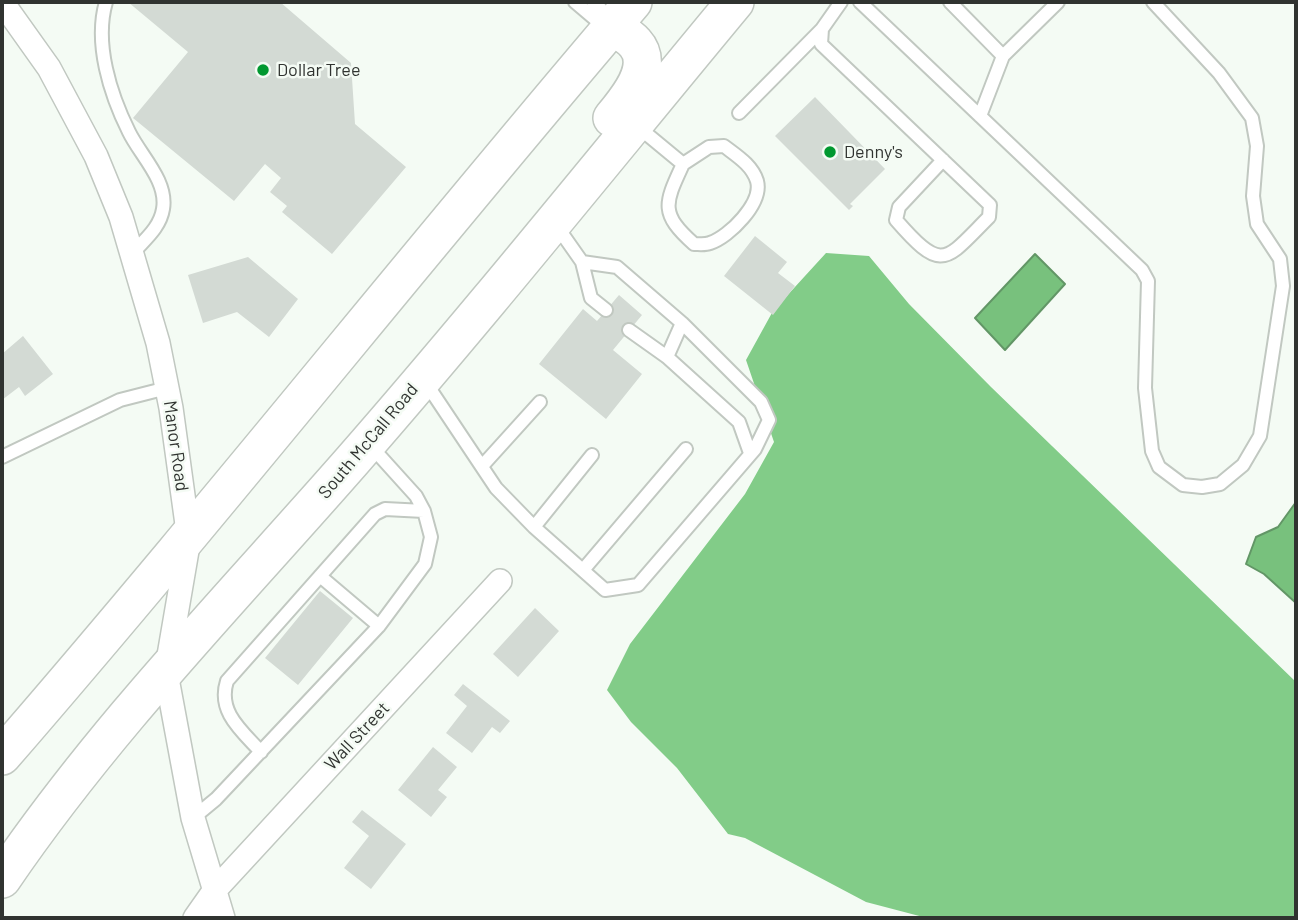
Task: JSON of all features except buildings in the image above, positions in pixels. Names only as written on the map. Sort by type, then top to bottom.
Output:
[{"type":"main road","name":"South McCall Road","points":[[2,879],[38,825],[166,673],[368,443],[735,2]]},
{"type":"main road","points":[[2,756],[189,539],[437,232],[610,12],[637,44],[643,64],[623,104],[558,183],[553,222]]},
{"type":"street","name":"Manor Road","points":[[2,2],[66,97],[96,156],[133,253],[158,343],[189,539],[166,673],[193,818],[223,918]]},
{"type":"street","name":"Wall Street","points":[[195,918],[214,891],[499,581]]},
{"type":"lane","points":[[106,2],[101,29],[108,77],[129,132],[156,175],[163,208],[156,227],[133,253]]},
{"type":"lane","points":[[575,2],[594,19],[610,12]]},
{"type":"lane","points":[[739,113],[822,29],[841,2]]},
{"type":"lane","points":[[860,2],[1142,270],[1148,281],[1145,388],[1152,451],[1159,467],[1183,485],[1202,487],[1220,484],[1243,465],[1260,436],[1283,286],[1280,259],[1257,224],[1253,196],[1257,146],[1252,118],[1219,73],[1153,2]]},
{"type":"lane","points":[[950,2],[1003,56]]},
{"type":"lane","points":[[980,116],[1003,56],[1058,2]]},
{"type":"lane","points":[[822,29],[821,44],[943,160],[990,205],[989,217],[950,256],[940,257],[922,249],[896,220],[899,207],[943,160]]},
{"type":"lane","points":[[634,124],[683,164]]},
{"type":"lane","points":[[724,146],[751,168],[758,184],[755,200],[728,234],[709,244],[694,244],[668,217],[667,198],[683,164],[709,147],[724,146]]},
{"type":"lane","points":[[553,222],[582,262],[591,298],[606,310]]},
{"type":"lane","points":[[422,377],[496,488],[534,527],[605,590],[638,584],[762,438],[769,420],[761,402],[682,323],[618,267],[582,262]]},
{"type":"lane","points":[[667,357],[682,323]]},
{"type":"lane","points":[[629,330],[667,357],[739,422],[750,453]]},
{"type":"lane","points":[[2,457],[120,400],[167,388]]},
{"type":"lane","points":[[483,465],[540,402]]},
{"type":"lane","points":[[193,818],[216,799],[379,626],[425,564],[431,537],[425,511],[416,496],[368,443]]},
{"type":"lane","points":[[583,570],[686,449]]},
{"type":"lane","points":[[534,527],[592,455]]},
{"type":"lane","points":[[261,752],[228,716],[224,695],[227,681],[375,514],[385,509],[425,511]]},
{"type":"lane","points":[[320,576],[379,626]]},
{"type":"shaded area","points":[[826,253],[869,256],[909,304],[991,387],[1296,682],[1296,918],[927,918],[866,902],[745,838],[728,834],[677,768],[631,722],[607,690],[630,644],[745,494],[774,442],[746,360],[773,311]]},
{"type":"shaded area","points":[[1035,254],[1065,284],[1005,350],[975,318]]},
{"type":"shaded area","points":[[1296,502],[1296,603],[1264,574],[1246,564],[1256,537],[1278,527]]},
{"type":"place","name":"Dollar Tree","points":[[263,70]]},
{"type":"place","name":"Denny's","points":[[830,152]]}]
